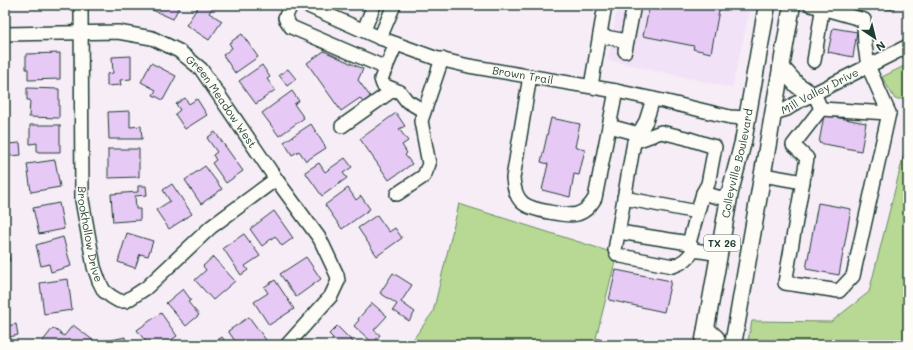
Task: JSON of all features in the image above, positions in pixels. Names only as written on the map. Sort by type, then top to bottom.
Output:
[{"type":"main road","name":"Colleyville Boulevard","points":[[705,337],[730,192],[747,118],[767,5]]},
{"type":"main road","name":"TX 26","points":[[733,345],[792,5]]},
{"type":"main road","points":[[781,67],[797,85],[813,94]]},
{"type":"main road","points":[[747,118],[774,113]]},
{"type":"main road","points":[[705,337],[716,338],[718,345]]},
{"type":"street","name":"Brookhollow Drive","points":[[81,5],[82,200],[94,267],[102,287],[112,297],[119,301],[126,300],[146,288],[211,227],[276,179]]},
{"type":"street","points":[[291,5],[286,18],[291,27],[386,68]]},
{"type":"street","name":"Brown Trail","points":[[306,5],[396,44],[469,66],[591,86],[727,116],[747,118]]},
{"type":"street","points":[[364,30],[374,5]]},
{"type":"street","points":[[380,38],[394,5]]},
{"type":"street","points":[[591,86],[605,5]]},
{"type":"street","points":[[600,36],[626,46],[634,5]]},
{"type":"street","points":[[814,61],[819,6],[864,20],[865,46],[868,66],[889,113],[853,276],[839,291],[785,283],[807,158],[793,145],[821,109]]},
{"type":"street","name":"Green Meadow West","points":[[5,34],[118,32],[152,38],[179,51],[201,69],[276,179],[320,239],[334,267],[338,281],[331,296],[287,345]]},
{"type":"street","points":[[396,44],[381,79],[383,85],[400,92],[407,101],[424,111]]},
{"type":"street","name":"Mill Valley Drive","points":[[774,113],[787,109],[813,94],[908,46]]},
{"type":"street","points":[[398,194],[424,176],[429,164],[420,121],[442,59]]},
{"type":"street","points":[[530,76],[513,178],[513,188],[525,205],[531,209],[570,216],[578,214],[591,205],[595,198],[616,91]]},
{"type":"street","points":[[342,126],[393,90]]},
{"type":"street","points":[[813,94],[821,109]]},
{"type":"street","points":[[609,126],[636,138],[661,132],[715,147],[708,184],[702,194],[697,212],[689,258],[681,263],[673,266],[622,256],[617,254],[615,250],[636,138],[646,121],[653,99]]},
{"type":"street","points":[[821,109],[889,113]]},
{"type":"street","points":[[763,175],[802,182]]},
{"type":"street","points":[[702,194],[721,198],[730,192]]},
{"type":"street","points":[[624,198],[697,212]]},
{"type":"street","points":[[618,232],[691,246],[720,254]]},
{"type":"shaded area","points":[[618,5],[751,5],[732,88],[608,60]]},
{"type":"green space","points":[[908,64],[908,99],[895,99],[882,77]]},
{"type":"green space","points":[[908,138],[908,345],[747,345],[752,321],[831,322],[869,292]]},
{"type":"green space","points":[[459,204],[617,254],[596,338],[621,345],[409,345],[433,312]]},
{"type":"building","points":[[149,5],[180,5],[173,19],[148,8]]},
{"type":"building","points":[[194,5],[214,5],[209,13],[222,21],[209,40],[186,25],[198,7]]},
{"type":"building","points":[[650,5],[720,5],[711,53],[693,49],[694,46],[643,36]]},
{"type":"building","points":[[864,5],[895,5],[894,10]]},
{"type":"building","points":[[833,28],[857,32],[853,57],[828,52]]},
{"type":"building","points":[[242,34],[258,57],[235,73],[223,55],[232,48],[229,43]]},
{"type":"building","points":[[324,51],[363,69],[358,80],[372,99],[364,104],[360,98],[341,111],[307,63]]},
{"type":"building","points":[[60,53],[60,79],[28,80],[26,54]]},
{"type":"building","points":[[131,56],[131,79],[120,80],[121,85],[107,86],[107,74],[113,73],[112,57]]},
{"type":"building","points":[[151,63],[176,76],[163,100],[153,95],[156,90],[141,82]]},
{"type":"building","points":[[262,65],[270,77],[267,79],[275,90],[256,104],[239,81]]},
{"type":"building","points":[[5,68],[9,72],[5,77]]},
{"type":"building","points":[[288,69],[296,79],[287,86],[279,75]]},
{"type":"building","points":[[27,88],[59,89],[59,118],[29,117],[30,100],[27,100]]},
{"type":"building","points":[[292,91],[299,101],[294,104],[304,118],[279,136],[262,113]]},
{"type":"building","points":[[185,98],[189,104],[197,99],[207,115],[185,129],[175,114],[180,110],[176,104]]},
{"type":"building","points":[[130,111],[130,127],[141,126],[142,139],[109,139],[108,112]]},
{"type":"building","points":[[396,113],[405,126],[399,129],[408,141],[402,145],[407,153],[405,155],[412,164],[389,180],[360,139]]},
{"type":"building","points":[[824,115],[866,123],[861,151],[819,143]]},
{"type":"building","points":[[551,118],[580,124],[575,147],[585,150],[579,175],[574,174],[570,197],[542,190],[548,164],[541,162]]},
{"type":"building","points":[[311,124],[326,148],[306,161],[299,151],[292,155],[284,142]]},
{"type":"building","points":[[30,125],[60,125],[60,152],[37,152],[37,143],[30,144]]},
{"type":"building","points":[[215,132],[243,171],[226,183],[212,163],[216,160],[213,155],[217,152],[207,138]]},
{"type":"building","points":[[20,143],[21,155],[10,156],[8,144]]},
{"type":"building","points":[[108,149],[139,149],[139,177],[108,178]]},
{"type":"building","points":[[345,158],[352,167],[343,173],[347,178],[322,196],[305,172],[319,163],[325,172]]},
{"type":"building","points":[[55,160],[60,187],[31,192],[27,164]]},
{"type":"building","points":[[205,166],[222,189],[201,204],[185,180]]},
{"type":"building","points":[[172,184],[192,214],[169,229],[156,210],[170,201],[163,190]]},
{"type":"building","points":[[138,186],[146,186],[147,195],[135,196],[136,209],[140,209],[140,220],[113,222],[111,194],[138,192]]},
{"type":"building","points":[[348,188],[356,200],[361,196],[370,209],[342,229],[325,205]]},
{"type":"building","points":[[59,203],[64,229],[39,234],[33,208]]},
{"type":"building","points":[[818,203],[851,209],[839,275],[806,269]]},
{"type":"building","points":[[274,211],[293,238],[282,246],[275,236],[262,246],[250,229]]},
{"type":"building","points":[[377,215],[389,232],[395,228],[402,238],[377,256],[358,228]]},
{"type":"building","points":[[127,233],[153,241],[148,256],[140,254],[135,268],[118,262]]},
{"type":"building","points":[[244,234],[260,256],[245,266],[248,270],[241,275],[223,248]]},
{"type":"building","points":[[5,237],[10,261],[5,261]]},
{"type":"building","points":[[63,237],[71,266],[51,272],[49,264],[41,266],[36,245]]},
{"type":"building","points":[[213,257],[235,281],[213,300],[195,280],[206,270],[203,266]]},
{"type":"building","points":[[306,257],[321,279],[296,297],[280,274]]},
{"type":"building","points":[[616,270],[671,281],[664,312],[609,300]]},
{"type":"building","points":[[393,273],[412,285],[401,302],[415,312],[409,321],[393,310],[397,304],[380,293]]},
{"type":"building","points":[[5,276],[9,300],[5,300]]},
{"type":"building","points":[[68,279],[72,310],[44,314],[40,283]]},
{"type":"building","points":[[275,280],[294,309],[269,325],[254,302],[268,293],[264,287]]},
{"type":"building","points":[[183,289],[191,300],[188,302],[199,315],[186,326],[166,303]]},
{"type":"building","points":[[372,303],[387,316],[374,330],[380,335],[373,343],[354,326]]},
{"type":"building","points":[[5,310],[8,326],[16,324],[18,335],[5,338]]},
{"type":"building","points":[[161,313],[177,336],[164,345],[148,345],[137,330]]},
{"type":"building","points":[[249,317],[266,340],[259,345],[238,345],[228,331]]},
{"type":"building","points":[[73,325],[94,341],[91,345],[46,345],[42,342],[53,328],[64,336]]},
{"type":"building","points":[[337,326],[356,345],[340,345],[329,334]]},
{"type":"building","points":[[125,337],[126,345],[99,345],[99,343]]},
{"type":"building","points":[[222,337],[228,345],[210,345]]}]
